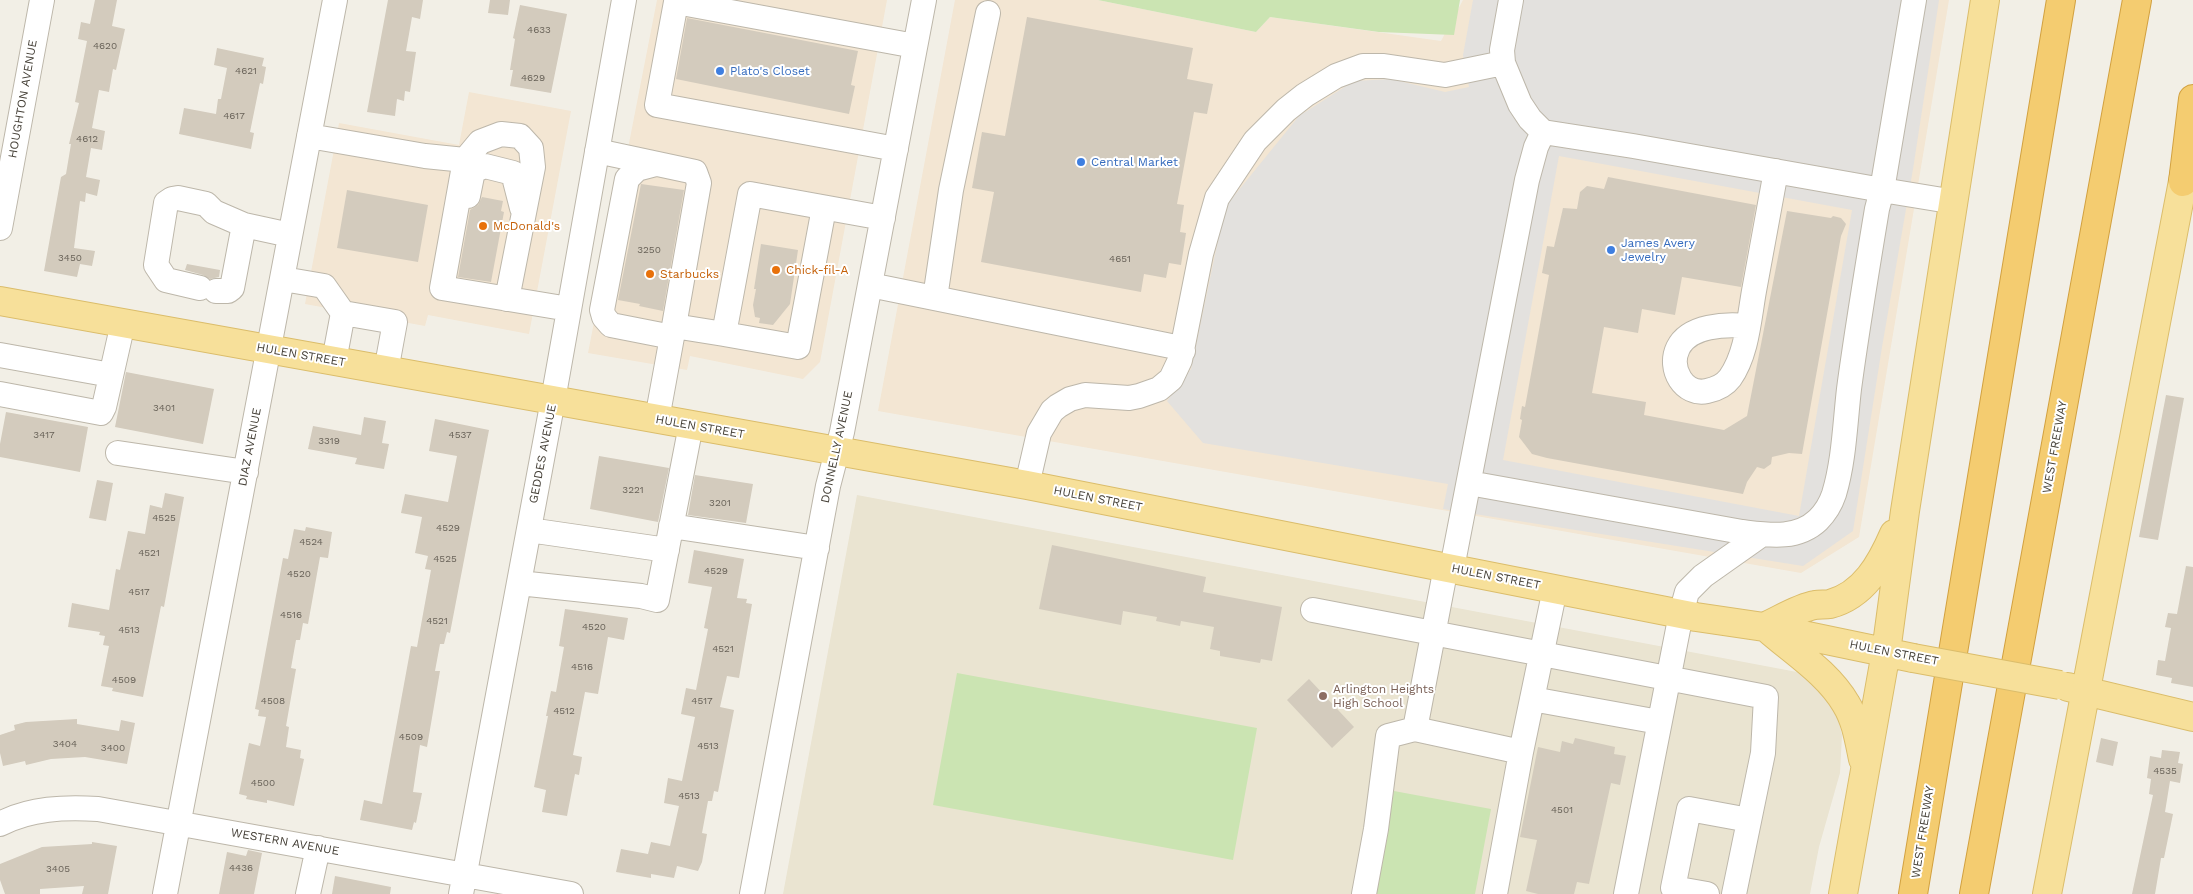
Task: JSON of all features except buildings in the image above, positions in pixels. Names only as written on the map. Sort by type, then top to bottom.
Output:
[{"type":"highway","name":"WEST FREEWAY","points":[[1913,894],[2061,0]]},
{"type":"highway","name":"WEST FREEWAY","points":[[1974,894],[2137,0]]},
{"type":"highway","points":[[2183,182],[2193,99]]},
{"type":"main road","points":[[1843,894],[1886,652],[1905,511],[1985,0]]},
{"type":"main road","points":[[2047,894],[2193,129]]},
{"type":"main road","name":"HULEN STREET","points":[[0,301],[1027,485],[1681,614],[1764,627],[1913,658],[2060,685],[2193,717]]},
{"type":"main road","points":[[1865,770],[1854,720],[1847,704],[1835,687],[1764,627],[1814,605],[1829,604],[1840,600],[1858,589],[1877,569],[1905,511]]},
{"type":"street","name":"HOUGHTON AVENUE","points":[[0,228],[8,140],[42,0]]},
{"type":"street","name":"DIAZ AVENUE","points":[[165,894],[335,0]]},
{"type":"street","name":"DONNELLY AVENUE","points":[[752,894],[828,486],[838,451],[924,0]]},
{"type":"street","points":[[1511,0],[1502,50],[1503,63],[1520,104],[1530,119],[1543,132],[1585,137],[1954,202]]},
{"type":"street","points":[[1469,483],[1761,534],[1786,535],[1804,530],[1818,520],[1827,509],[1834,493],[1842,452],[1857,331],[1914,0]]},
{"type":"street","points":[[896,149],[657,106],[676,2],[915,46]]},
{"type":"street","name":"GEDDES AVENUE","points":[[463,884],[553,400],[623,7]]},
{"type":"street","points":[[934,298],[951,190],[988,13]]},
{"type":"street","points":[[1027,485],[1036,440],[1052,411],[1064,402],[1085,394],[1129,398],[1159,389],[1175,373],[1183,350],[1202,254],[1217,198],[1254,141],[1281,115],[1314,89],[1345,72],[1363,66],[1384,66],[1445,75],[1503,63]]},
{"type":"street","points":[[1416,729],[1433,634],[1469,483],[1527,180],[1536,147],[1543,132]]},
{"type":"street","points":[[442,288],[465,160],[480,142],[501,134],[520,136],[531,148],[533,167],[506,298]]},
{"type":"street","points":[[309,136],[425,156],[465,160]]},
{"type":"street","points":[[597,151],[695,172],[699,184],[657,419]]},
{"type":"street","points":[[656,164],[638,169],[627,179],[602,310],[604,317],[610,325],[673,332],[724,334],[798,346],[824,208]]},
{"type":"street","points":[[442,288],[451,275],[474,171],[485,166],[513,172],[523,215]]},
{"type":"street","points":[[1747,326],[1776,171]]},
{"type":"street","points":[[724,334],[750,194],[883,218]]},
{"type":"street","points":[[242,235],[232,288],[228,291],[172,283],[166,280],[156,265],[166,203],[172,199],[178,198],[206,204],[242,235],[290,235]]},
{"type":"street","points":[[283,278],[324,286],[343,313],[395,322],[386,370]]},
{"type":"street","points":[[870,285],[1183,350]]},
{"type":"street","points":[[442,288],[569,309]]},
{"type":"street","points":[[334,361],[343,313]]},
{"type":"street","points":[[0,394],[101,413],[123,323]]},
{"type":"street","points":[[0,355],[111,375]]},
{"type":"street","points":[[519,583],[641,596],[657,600],[691,425]]},
{"type":"street","points":[[118,453],[246,472]]},
{"type":"street","points":[[671,526],[817,548]]},
{"type":"street","points":[[529,530],[667,550]]},
{"type":"street","points":[[1626,894],[1668,677],[1687,592],[1702,576],[1761,534]]},
{"type":"street","points":[[1495,894],[1521,752],[1555,589]]},
{"type":"street","points":[[1313,610],[1766,697],[1763,753],[1734,894]]},
{"type":"street","points":[[1532,699],[1660,722]]},
{"type":"street","points":[[1364,894],[1376,829],[1388,736],[1416,729],[1521,752]]},
{"type":"street","name":"WESTERN AVENUE","points":[[0,824],[27,814],[50,809],[98,809],[318,848],[463,884],[571,894]]},
{"type":"street","points":[[1707,894],[1673,888],[1689,809],[1749,820]]},
{"type":"street","points":[[308,894],[318,848]]},
{"type":"shaded area","points":[[657,0],[887,0],[820,362],[803,379],[690,356],[687,370],[588,353]]},
{"type":"shaded area","points":[[955,0],[1098,0],[1256,32],[1270,17],[1441,41],[1463,0],[1949,0],[1859,537],[1801,573],[878,411]]},
{"type":"shaded area","points":[[1473,0],[1939,0],[1853,531],[1803,566],[1443,509],[1448,484],[1203,443],[1167,401],[1191,369],[1225,207],[1299,116],[1354,81],[1391,79],[1445,92],[1469,87],[1463,55]],"holes":[[[1559,156],[1852,210],[1799,516],[1503,460]]]},
{"type":"shaded area","points":[[469,92],[571,111],[529,334],[428,315],[425,326],[305,304],[339,123],[459,145]]},
{"type":"shaded area","name":"Arlington Heights High School","points":[[857,495],[1797,672],[1820,686],[1834,705],[1842,735],[1840,773],[1819,847],[1810,894],[783,894]]},
{"type":"green space","points":[[1098,0],[1460,0],[1454,35],[1379,32],[1270,17],[1256,32]]},
{"type":"green space","points":[[957,673],[1257,728],[1233,860],[933,805]]},
{"type":"green space","points":[[1394,791],[1491,809],[1475,894],[1375,894]]},
{"type":"place","name":"Plato's Closet","points":[[720,71]]},
{"type":"place","name":"Central Market","points":[[1081,162]]},
{"type":"place","name":"McDonald's","points":[[483,226]]},
{"type":"place","name":"James Avery Jewelry","points":[[1611,250]]},
{"type":"place","name":"Chick-fil-A","points":[[776,270]]},
{"type":"place","name":"Starbucks","points":[[650,274]]},
{"type":"place","name":"Arlington Heights High School","points":[[1323,696]]}]
